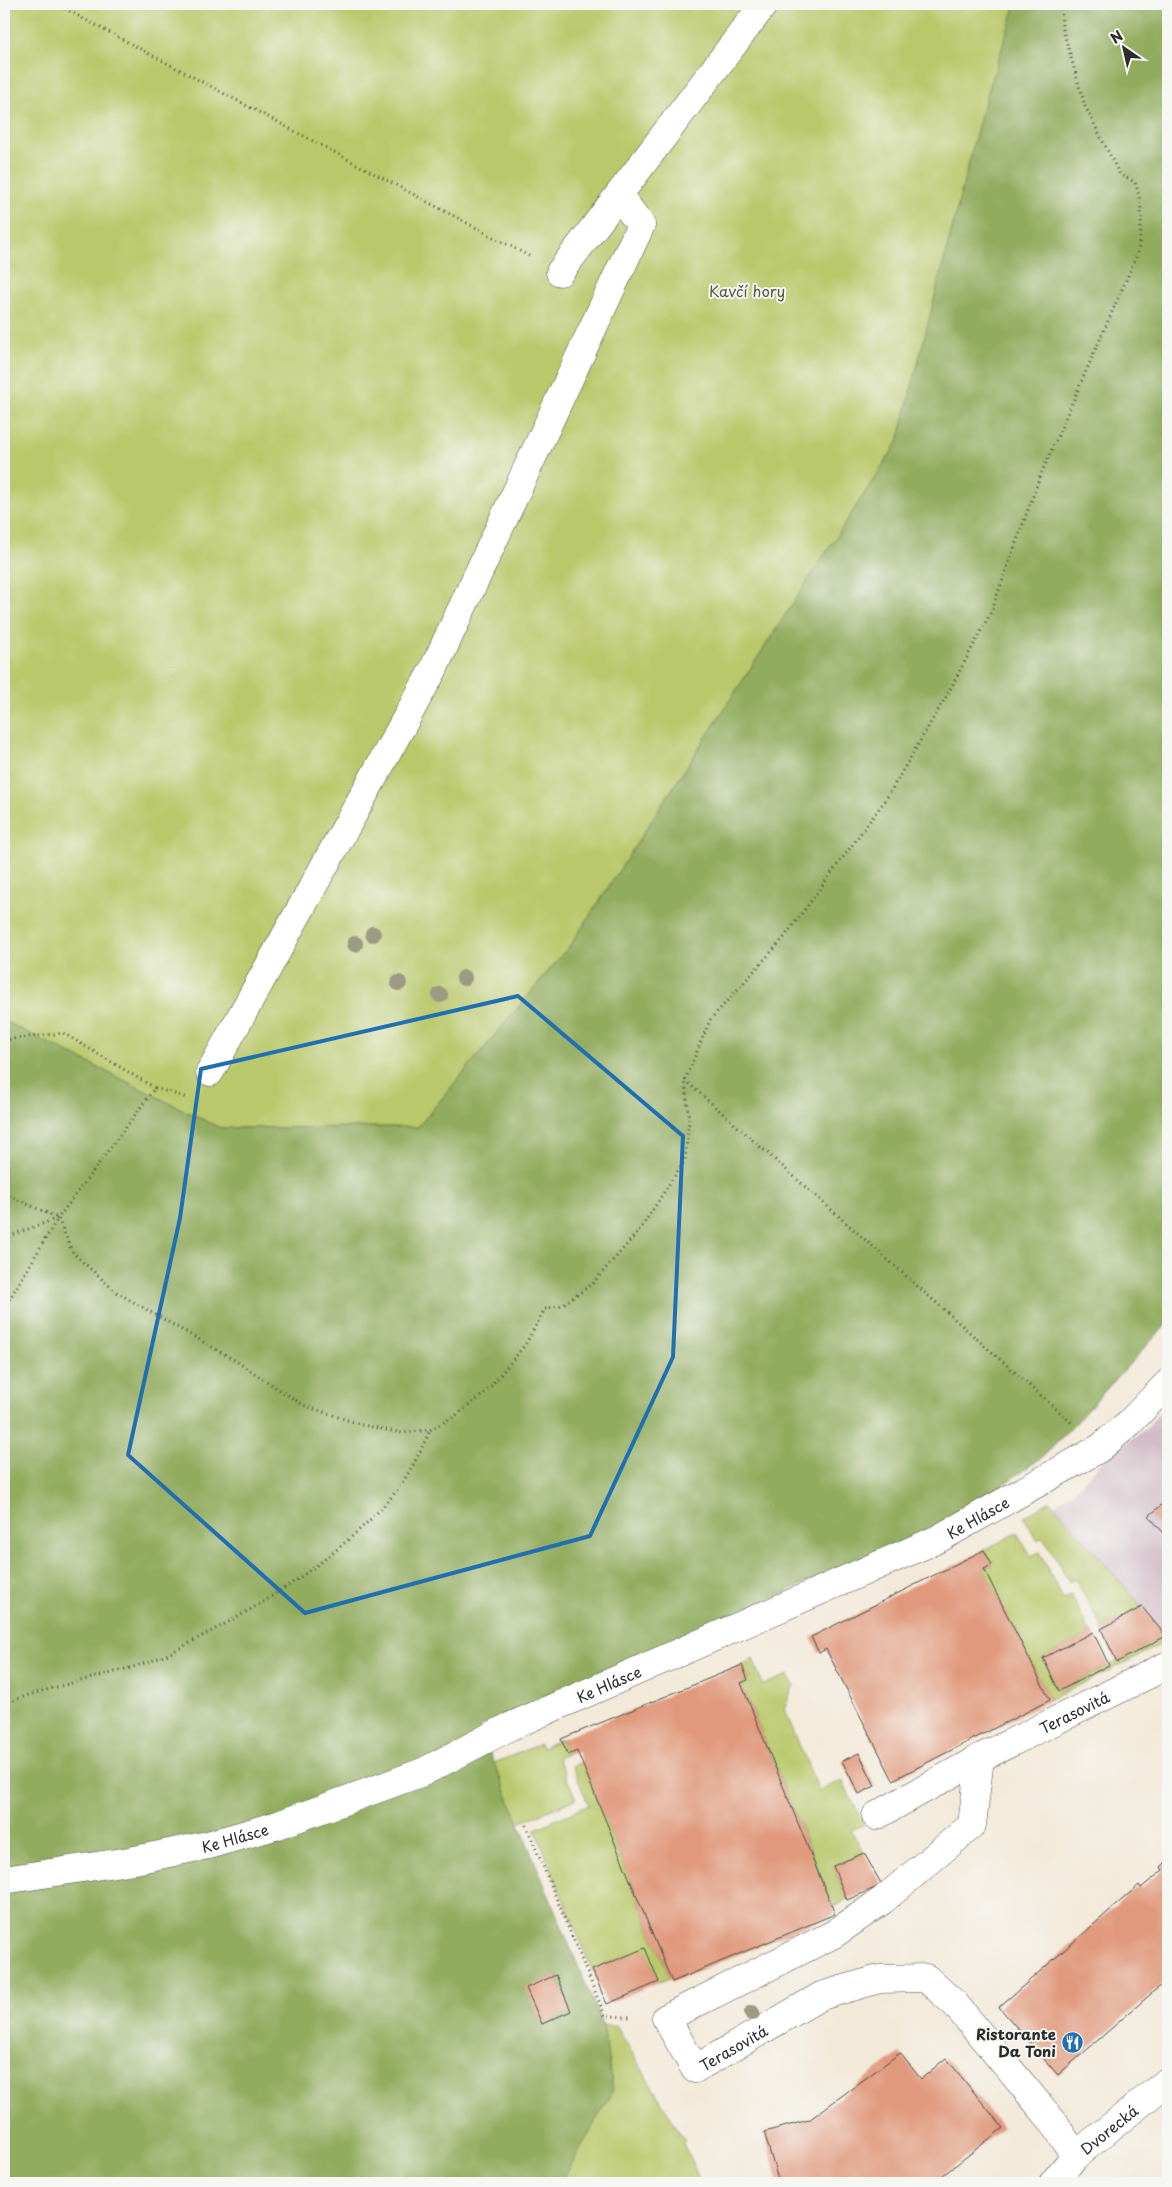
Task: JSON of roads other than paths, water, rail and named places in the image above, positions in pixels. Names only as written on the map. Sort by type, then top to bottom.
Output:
[{"type":"street","points":[[560,272],[620,197],[764,4]]},
{"type":"street","points":[[210,1072],[433,670],[602,314],[641,226],[620,197]]},
{"type":"street","name":"Ke Hlásce","points":[[4,1880],[135,1860],[208,1845],[278,1825],[424,1772],[509,1727],[938,1539],[1100,1448],[1129,1423],[1168,1382]]},
{"type":"street","name":"Terasovitá","points":[[876,1816],[980,1758],[1166,1666]]},
{"type":"street","name":"Terasovitá","points":[[980,1758],[972,1825],[883,1900],[834,1934],[666,2018],[695,2069],[821,1996],[879,1979],[926,1978],[955,2004],[1056,2124],[1075,2156]]},
{"type":"street","name":"Dvorecká","points":[[1053,2183],[1075,2156],[1168,2081]]},
{"type":"place","name":"Ristorante Da Toni","points":[[1072,2042]]},
{"type":"park label","name":"Kavčí hory","points":[[747,290]]}]
